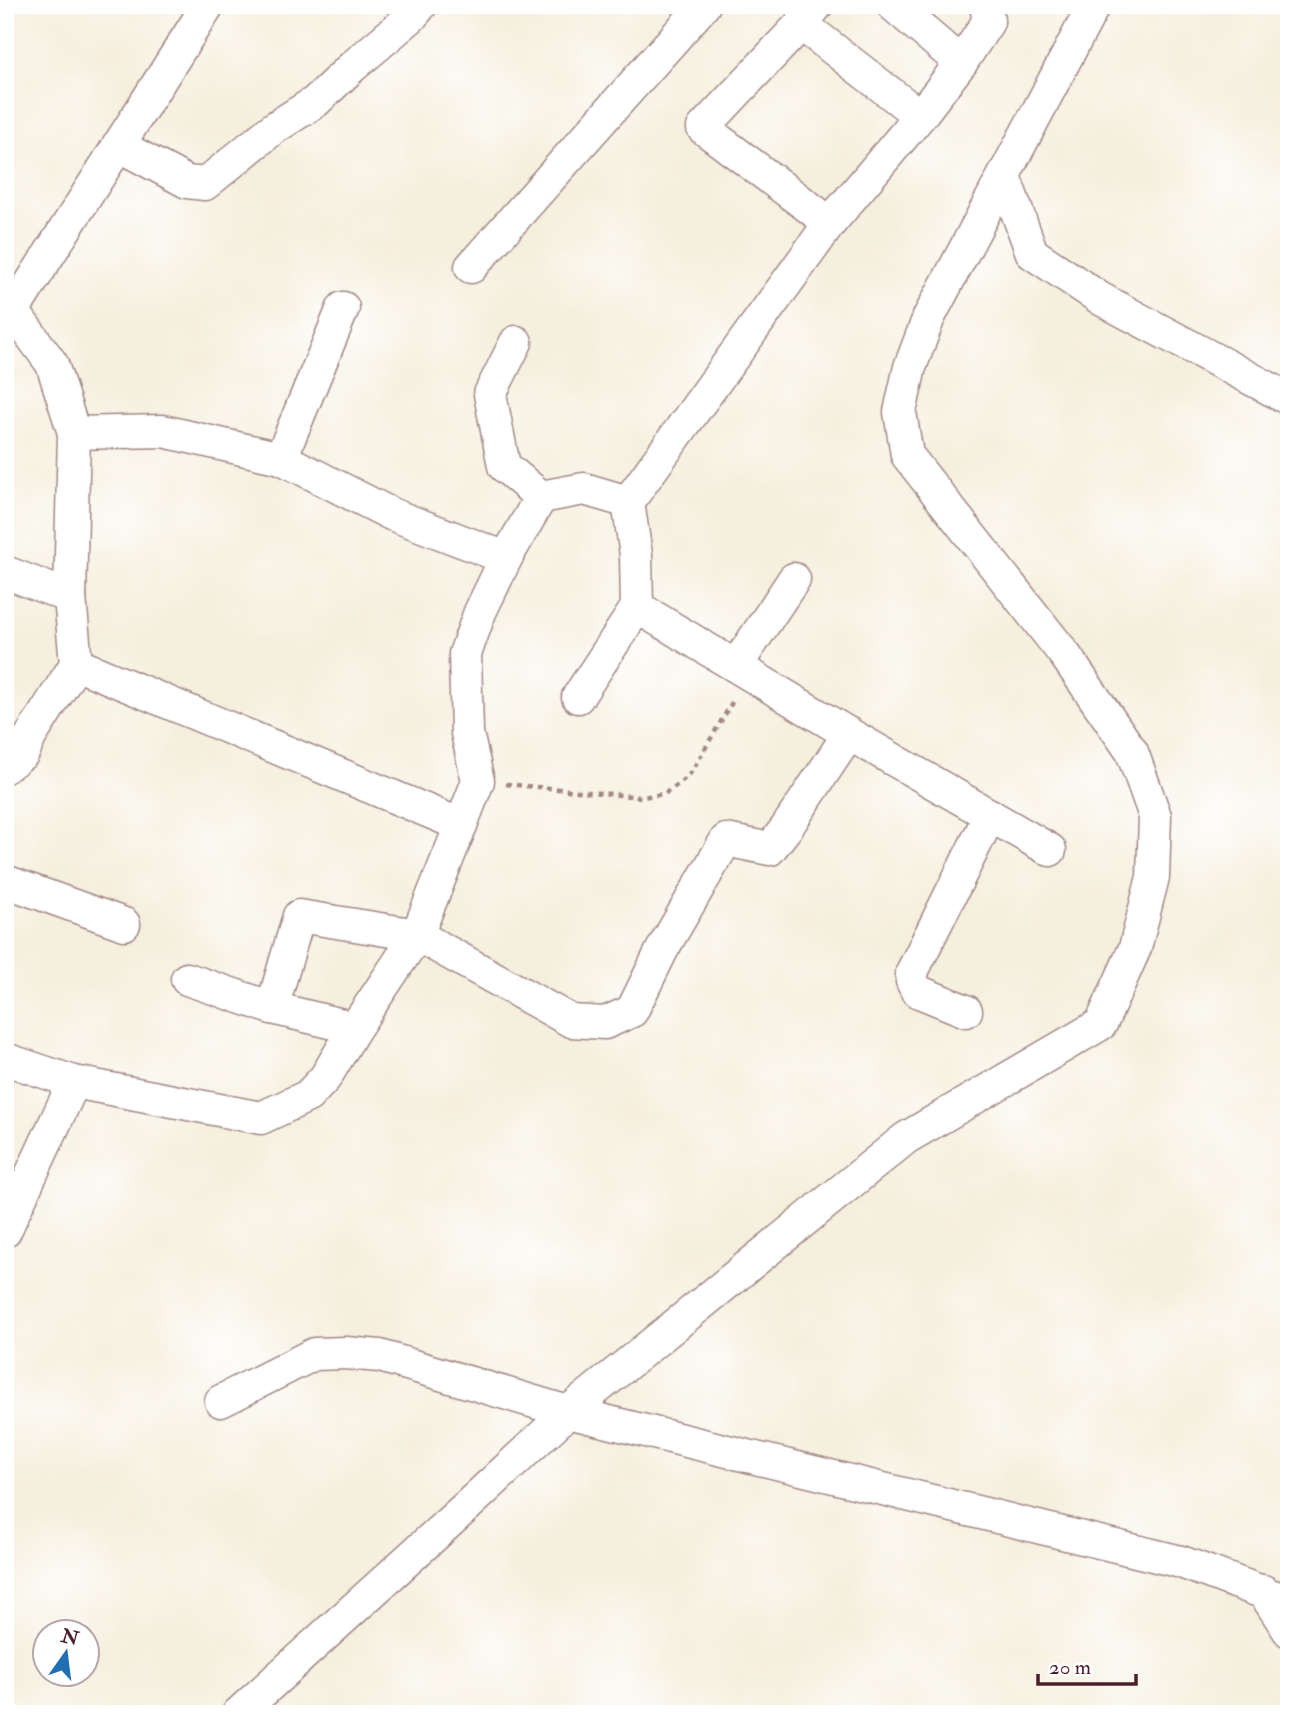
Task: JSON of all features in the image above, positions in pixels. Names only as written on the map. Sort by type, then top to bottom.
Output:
[{"type":"street","points":[[5,767],[23,753],[30,737],[76,664],[70,597],[74,432],[52,365],[9,309],[208,5]]},
{"type":"street","points":[[118,145],[187,182],[205,184],[274,128],[315,102],[411,17],[421,5]]},
{"type":"street","points":[[471,267],[704,5]]},
{"type":"street","points":[[893,5],[961,63]]},
{"type":"street","points":[[578,697],[637,607],[636,555],[628,502],[830,223],[961,63],[988,22],[985,5]]},
{"type":"street","points":[[238,1714],[568,1412],[906,1138],[1101,1024],[1135,947],[1153,877],[1155,816],[1132,752],[1065,655],[907,454],[900,412],[910,367],[929,317],[1094,5]]},
{"type":"street","points":[[830,223],[703,128],[809,14],[920,116]]},
{"type":"street","points":[[1004,176],[1032,253],[1101,299],[1289,399]]},
{"type":"street","points":[[281,458],[343,308]]},
{"type":"street","points":[[516,342],[490,394],[503,466],[541,497]]},
{"type":"street","points":[[74,432],[163,431],[281,458],[391,514],[506,558]]},
{"type":"street","points":[[5,1059],[74,1083],[261,1118],[308,1096],[325,1078],[417,935],[478,781],[467,733],[465,654],[480,612],[506,558],[541,497],[584,489],[628,502]]},
{"type":"street","points":[[5,572],[70,597]]},
{"type":"street","points":[[742,670],[794,579]]},
{"type":"street","points":[[637,607],[1050,850]]},
{"type":"street","points":[[76,664],[461,825]]},
{"type":"street","points":[[272,1008],[299,916],[417,935],[571,1021],[605,1023],[632,1011],[663,950],[726,840],[770,849],[849,734]]},
{"type":"street","points":[[966,1011],[917,991],[912,981],[912,972],[989,815]]},
{"type":"street","points":[[5,881],[124,924]]},
{"type":"street","points":[[187,979],[272,1008],[355,1028]]},
{"type":"street","points":[[5,1231],[74,1083]]},
{"type":"street","points":[[221,1401],[314,1354],[380,1356],[568,1412],[1181,1562],[1276,1596],[1289,1631]]},
{"type":"path","points":[[478,781],[641,797],[664,794],[692,771],[742,670]]}]
